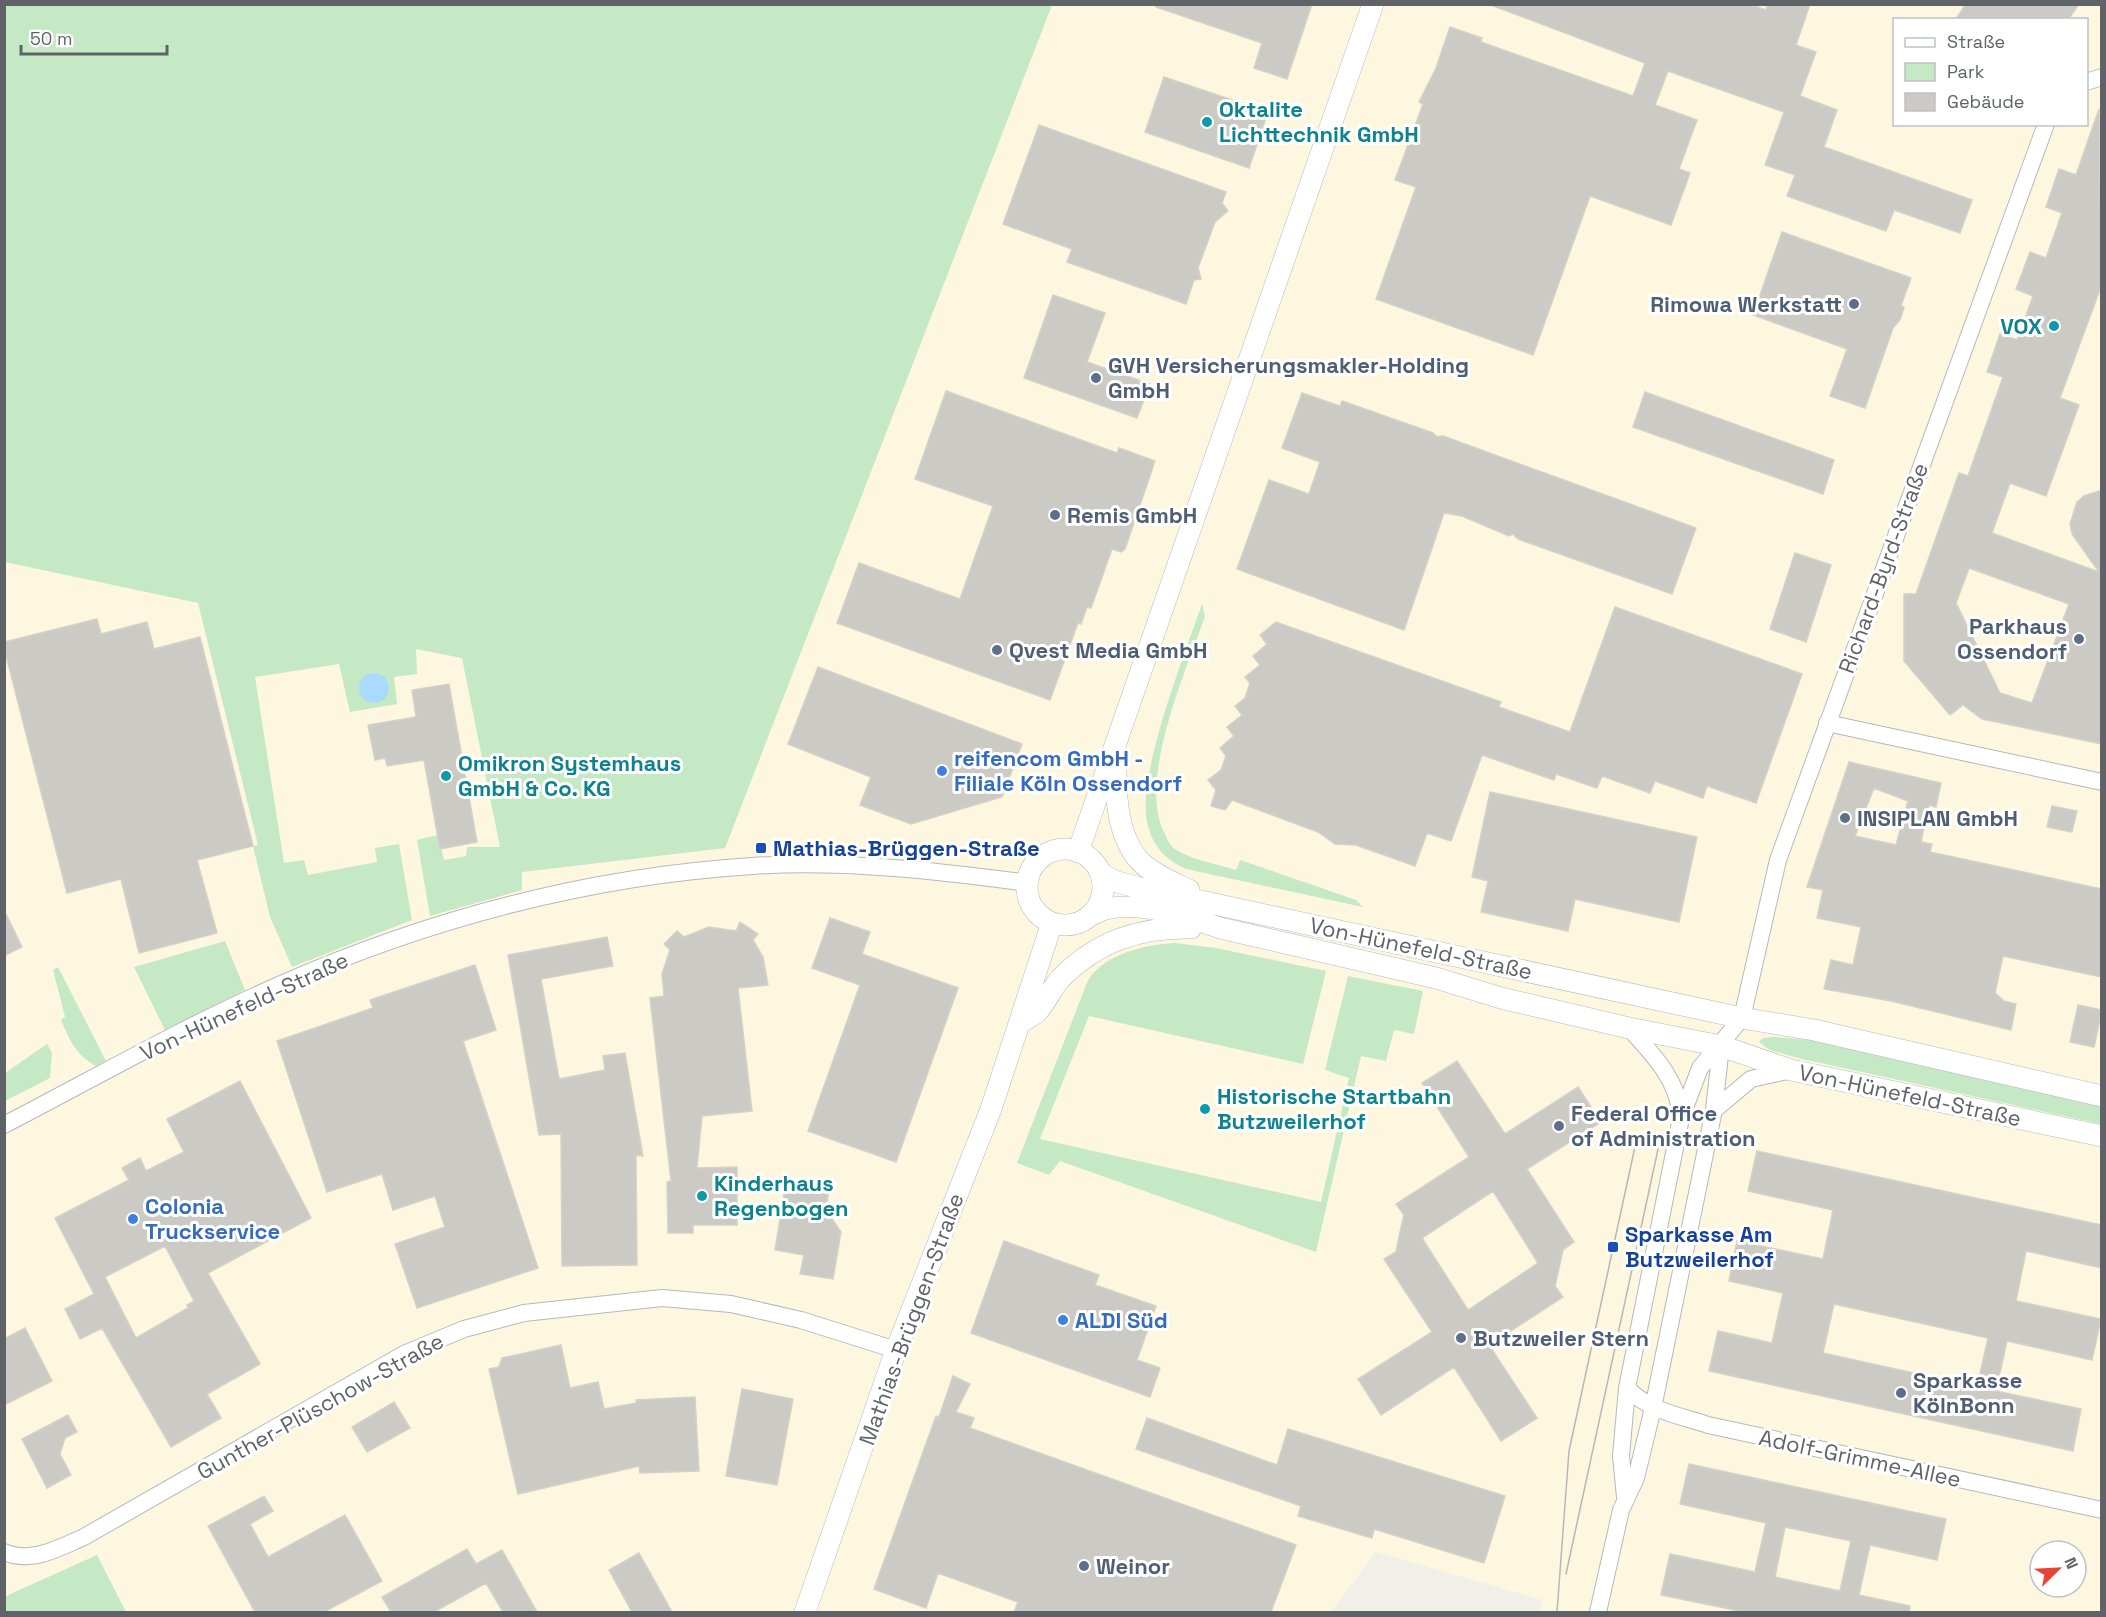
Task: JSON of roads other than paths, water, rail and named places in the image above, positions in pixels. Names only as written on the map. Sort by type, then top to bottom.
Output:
[{"type":"street","points":[[1078,852],[1373,4]]},
{"type":"street","name":"Richard-Byrd-Straße","points":[[1742,1018],[1778,860],[2045,126]]},
{"type":"street","points":[[1827,723],[2102,782]]},
{"type":"street","points":[[1117,741],[1115,777],[1119,810],[1124,834],[1138,858],[1165,879],[1197,894],[1250,912]]},
{"type":"street","points":[[1057,850],[1078,852],[1088,856],[1101,873],[1102,900],[1094,914],[1081,922],[1066,927],[1052,923],[1042,917],[1031,904],[1028,883],[1032,870],[1047,854],[1057,850]]},
{"type":"street","name":"Von-Hünefeld-Straße","points":[[4,1125],[278,985],[422,929],[524,901],[651,877],[754,866],[921,870],[1028,883]]},
{"type":"street","name":"Von-Hünefeld-Straße","points":[[1101,873],[1125,885],[1742,1018],[1815,1030],[2102,1096]]},
{"type":"street","name":"Von-Hünefeld-Straße","points":[[1094,914],[1104,908],[1132,906],[1197,920],[1220,928],[1436,978],[1501,998],[1629,1028],[1721,1046],[1791,1070],[2102,1136]]},
{"type":"street","name":"Mathias-Brüggen-Straße","points":[[805,1612],[896,1350],[991,1109],[1052,923]]},
{"type":"street","points":[[1020,1023],[1034,1015],[1052,989],[1073,967],[1117,938],[1155,928],[1220,928]]},
{"type":"street","points":[[1625,1497],[1621,1456],[1627,1388],[1681,1118],[1700,1068],[1721,1046],[1742,1018]]},
{"type":"street","points":[[1629,1028],[1664,1067],[1678,1096],[1681,1118]]},
{"type":"street","points":[[1598,1612],[1625,1497],[1636,1478],[1653,1408],[1714,1110],[1721,1046]]},
{"type":"street","points":[[1714,1110],[1751,1079],[1791,1070]]},
{"type":"street","name":"Gunther-Plüschow-Straße","points":[[4,1552],[27,1557],[44,1554],[84,1537],[404,1354],[464,1329],[524,1313],[662,1298],[731,1304],[801,1320],[896,1350]]},
{"type":"street","name":"Adolf-Grimme-Allee","points":[[1627,1388],[1638,1400],[1653,1408],[1708,1425],[2102,1510]]},
{"type":"water","points":[[374,673],[385,677],[389,688],[385,699],[374,703],[363,699],[359,688],[363,677]]},
{"type":"tram line","points":[[1557,1612],[1569,1451],[1638,1133]]},
{"type":"tram line","points":[[1566,1574],[1660,1140]]},
{"type":"place","name":"Oktalite Lichttechnik GmbH","points":[[1207,122]]},
{"type":"place","name":"Rimowa Werkstatt","points":[[1854,304]]},
{"type":"place","name":"VOX","points":[[2054,326]]},
{"type":"place","name":"GVH Versicherungsmakler-Holding GmbH","points":[[1096,378]]},
{"type":"place","name":"Remis GmbH","points":[[1055,515]]},
{"type":"place","name":"Parkhaus Ossendorf","points":[[2079,639]]},
{"type":"place","name":"Qvest Media GmbH","points":[[997,650]]},
{"type":"place","name":"reifencom GmbH - Filiale Köln Ossendorf","points":[[942,771]]},
{"type":"place","name":"Omikron Systemhaus GmbH & Co. KG","points":[[446,776]]},
{"type":"place","name":"INSIPLAN GmbH","points":[[1845,818]]},
{"type":"place","name":"Mathias-Brüggen-Straße","points":[[761,848]]},
{"type":"place","name":"Historische Startbahn Butzweilerhof","points":[[1205,1109]]},
{"type":"place","name":"Federal Office of Administration","points":[[1559,1126]]},
{"type":"place","name":"Kinderhaus Regenbogen","points":[[702,1196]]},
{"type":"place","name":"Colonia Truckservice","points":[[133,1219]]},
{"type":"place","name":"Sparkasse Am Butzweilerhof","points":[[1613,1247]]},
{"type":"place","name":"ALDI Süd","points":[[1063,1320]]},
{"type":"place","name":"Butzweiler Stern","points":[[1461,1338]]},
{"type":"place","name":"Sparkasse KölnBonn","points":[[1901,1393]]},
{"type":"place","name":"Weinor","points":[[1084,1566]]}]
